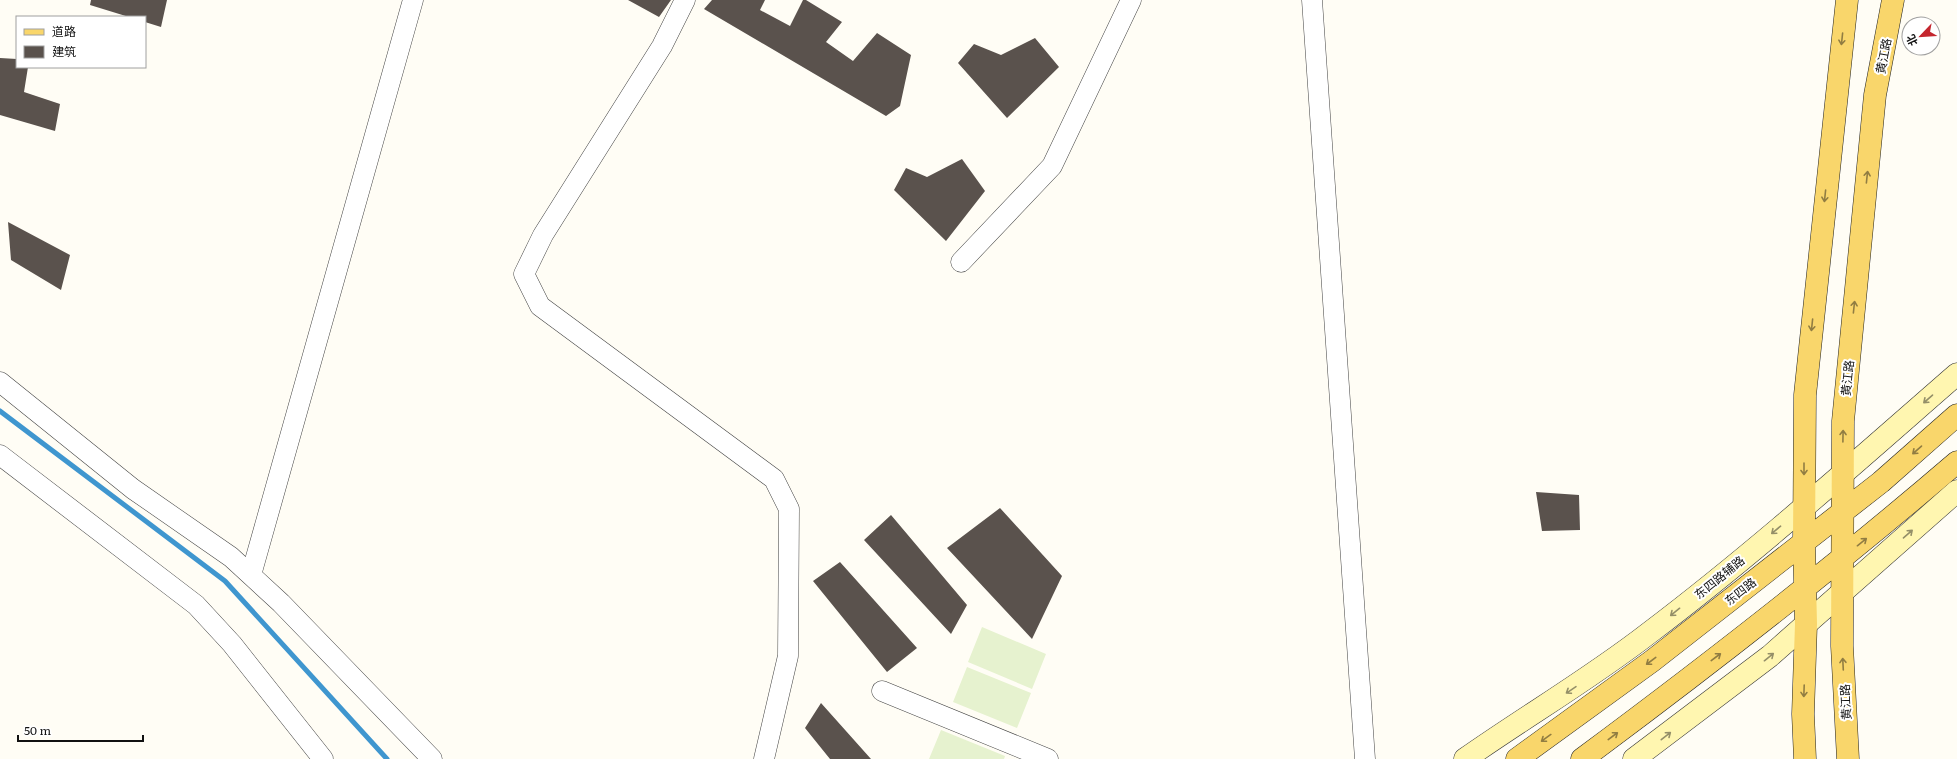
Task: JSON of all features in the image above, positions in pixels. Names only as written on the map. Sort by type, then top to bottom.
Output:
[{"type":"main road","points":[[1805,759],[1803,714],[1806,624],[1804,541],[1805,395],[1846,0]]},
{"type":"main road","name":"黄江路","points":[[1848,759],[1842,646],[1841,512],[1843,421],[1875,95],[1893,0]]},
{"type":"main road","name":"东四路辅路","points":[[1465,759],[1502,733],[1572,690],[1649,634],[1804,506],[1957,374]]},
{"type":"main road","name":"东四路","points":[[1517,759],[1652,661],[1881,482],[1957,415]]},
{"type":"main road","points":[[1582,759],[1805,588],[1957,462]]},
{"type":"main road","points":[[1634,759],[1770,656],[1957,491]]},
{"type":"street","points":[[251,575],[412,0]]},
{"type":"street","points":[[685,0],[662,46],[543,235],[524,274],[540,306],[774,480],[789,509],[788,656],[764,759]]},
{"type":"street","points":[[961,262],[1052,166],[1131,0]]},
{"type":"street","points":[[1312,0],[1365,759]]},
{"type":"street","points":[[0,382],[133,489],[231,557],[281,603],[432,759]]},
{"type":"street","points":[[0,455],[196,606],[232,644],[323,759]]},
{"type":"street","points":[[882,691],[1048,759]]},
{"type":"green space","points":[[982,627],[1046,654],[1032,689],[968,662]]},
{"type":"green space","points":[[967,667],[1031,693],[1017,728],[953,702]]},
{"type":"green space","points":[[941,730],[1005,756],[1004,759],[929,759]]},
{"type":"building","points":[[91,0],[167,0],[161,27],[146,22],[146,16],[126,16],[90,5]]},
{"type":"building","points":[[628,0],[671,0],[659,17]]},
{"type":"building","points":[[712,0],[765,0],[760,10],[790,26],[803,0],[806,0],[842,22],[826,42],[853,61],[877,33],[911,55],[900,106],[886,116],[704,9]]},
{"type":"building","points":[[1035,38],[1059,67],[1007,118],[958,63],[974,44],[1001,55]]},
{"type":"building","points":[[0,58],[16,59],[16,68],[28,68],[24,92],[60,104],[55,131],[0,115]]},
{"type":"building","points":[[962,159],[985,191],[946,241],[894,190],[906,168],[927,177]]},
{"type":"building","points":[[8,222],[70,255],[61,290],[11,260]]},
{"type":"building","points":[[1536,492],[1579,495],[1580,530],[1542,531]]},
{"type":"building","points":[[1000,508],[1062,576],[1032,639],[947,548]]},
{"type":"building","points":[[891,515],[967,605],[951,634],[864,540]]},
{"type":"building","points":[[840,562],[917,648],[887,672],[813,581]]},
{"type":"building","points":[[821,703],[871,759],[830,759],[805,728]]},
{"type":"waterway","points":[[0,411],[225,581],[387,759]]}]
